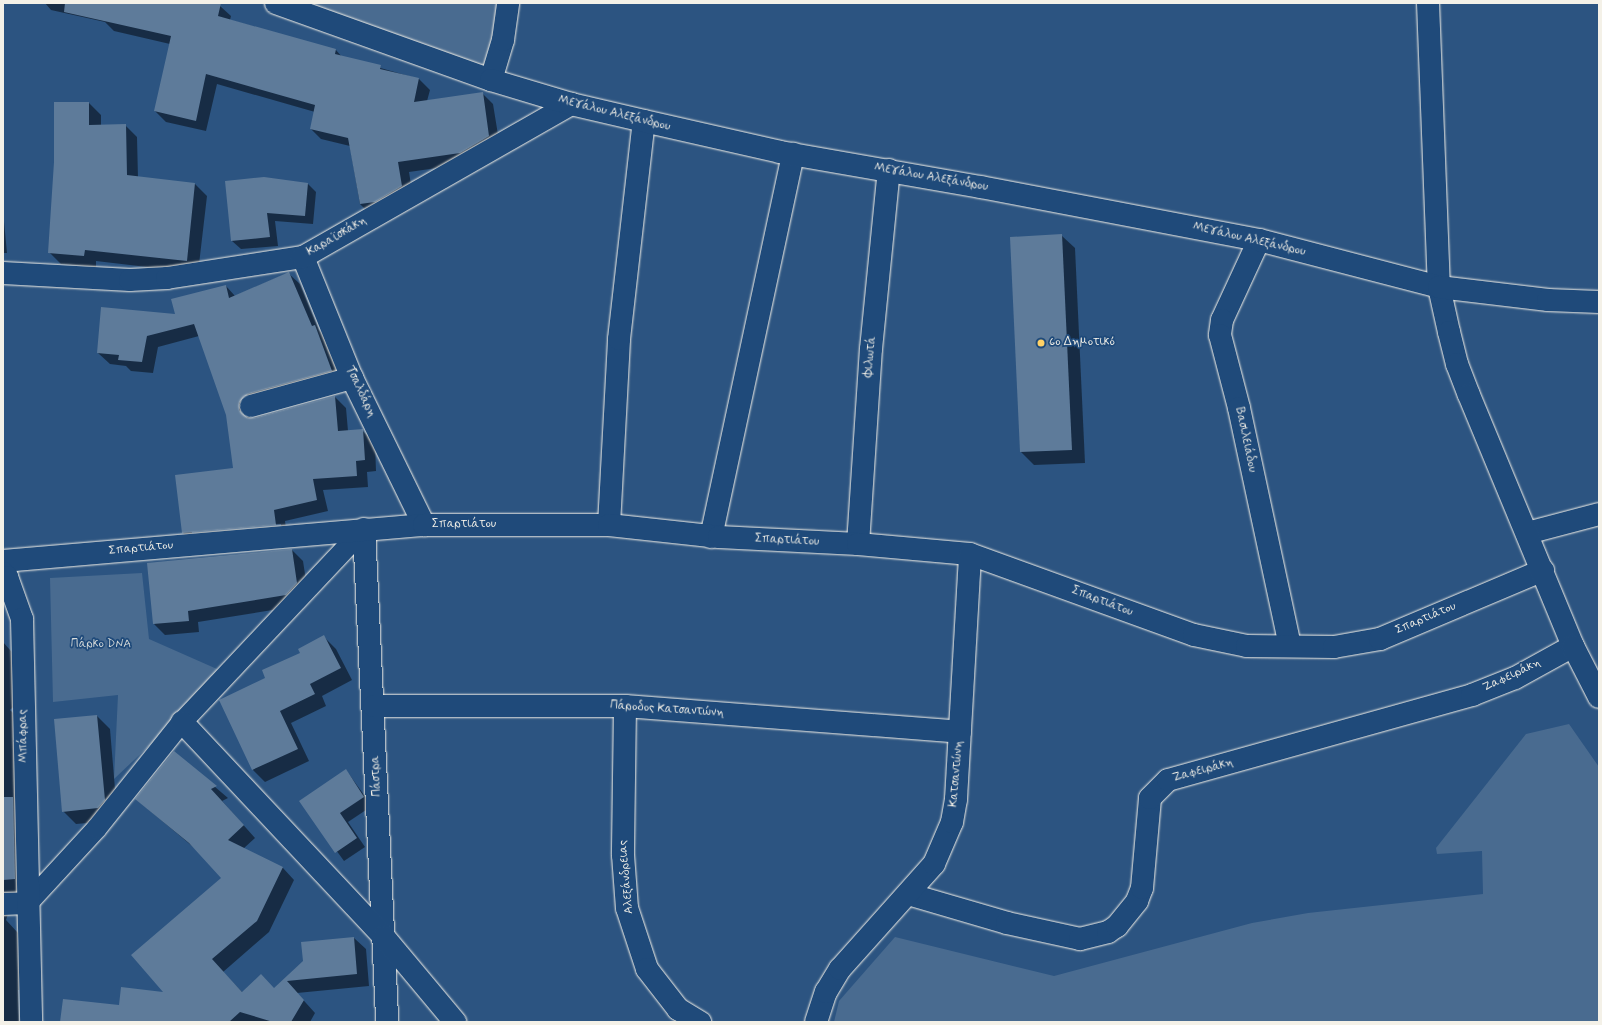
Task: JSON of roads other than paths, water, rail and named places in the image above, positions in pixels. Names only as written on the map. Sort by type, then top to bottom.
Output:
[{"type":"street","name":"Μεγάλου Αλεξάνδρου","points":[[276,3],[306,8],[490,80],[571,104],[644,121],[793,154],[890,170],[1259,240],[1439,287],[1548,300],[1599,302]]},
{"type":"street","points":[[490,80],[503,40],[508,3]]},
{"type":"street","points":[[1428,3],[1439,287],[1456,364],[1543,570],[1573,646],[1599,698]]},
{"type":"street","name":"Καραϊσκάκη","points":[[3,273],[130,280],[166,278],[303,257],[571,104]]},
{"type":"street","points":[[609,524],[619,339],[644,121]]},
{"type":"street","points":[[712,537],[793,154]]},
{"type":"street","name":"Φιλωτά","points":[[858,544],[871,349],[890,170]]},
{"type":"street","name":"Βασιλειάδου","points":[[1259,240],[1222,320],[1220,335],[1239,408],[1290,646]]},
{"type":"street","name":"Τσαλδάρη","points":[[303,257],[352,378],[424,525]]},
{"type":"street","points":[[251,406],[352,378]]},
{"type":"street","points":[[1527,533],[1599,514]]},
{"type":"street","name":"Σπαρτιάτου","points":[[3,561],[424,525],[609,524],[712,537],[858,544],[970,554],[1194,635],[1247,646],[1357,645],[1380,639],[1543,570]]},
{"type":"street","points":[[3,904],[28,903],[97,828],[182,722],[364,529]]},
{"type":"street","name":"Πάστρα","points":[[364,529],[374,706],[387,1022]]},
{"type":"street","name":"Κατσαντώνη","points":[[816,1022],[826,992],[840,969],[934,864],[952,822],[956,799],[970,554]]},
{"type":"street","name":"Μπάφρας","points":[[3,573],[10,583],[22,619],[32,1022]]},
{"type":"street","name":"Ζαφειράκη","points":[[908,894],[1007,923],[1080,939],[1108,932],[1117,926],[1137,901],[1142,888],[1150,798],[1168,780],[1472,694],[1515,678],[1573,646]]},
{"type":"street","name":"Πάροδος Κατσαντώνη","points":[[374,706],[625,706],[960,732]]},
{"type":"street","name":"Αλεξάνδρειας","points":[[625,706],[623,855],[627,908],[647,969],[678,1009],[700,1022]]},
{"type":"street","points":[[182,722],[384,937],[455,1022]]},
{"type":"place","name":"6ο Δημοτικό","points":[[1041,343]]},
{"type":"park label","name":"Πάρκο DNA","points":[[101,645]]}]
